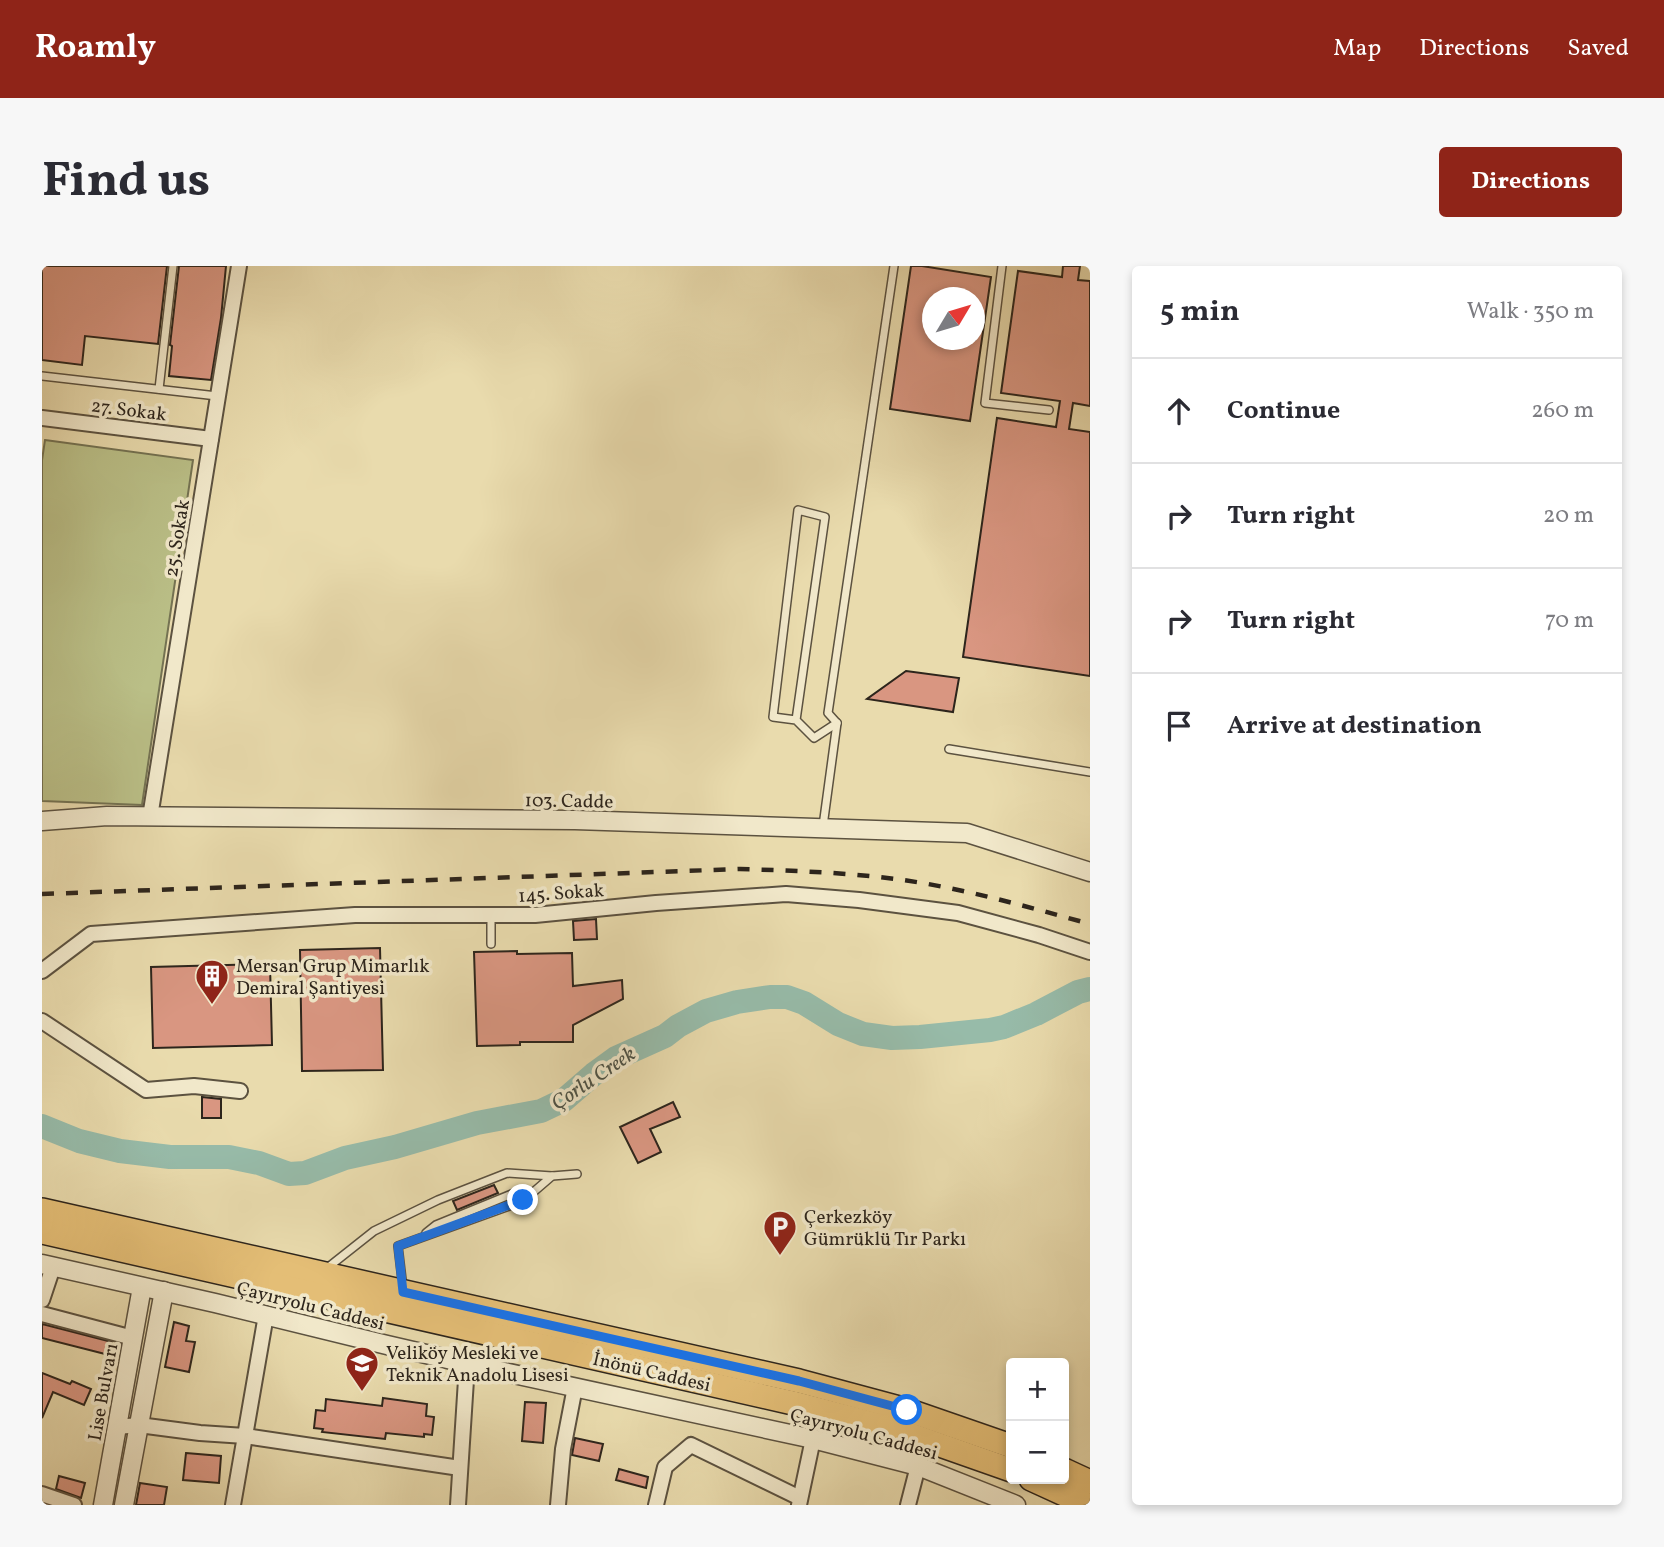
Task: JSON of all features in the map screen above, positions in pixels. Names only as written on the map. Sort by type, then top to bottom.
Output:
[{"type":"main road","points":[[42,1210],[799,1381],[907,1410],[1006,1444]]},
{"type":"main road","name":"İnönü Caddesi","points":[[42,1232],[793,1403],[900,1431],[1006,1468]]},
{"type":"main road","points":[[1069,1472],[1090,1482]]},
{"type":"main road","points":[[1042,1484],[1088,1505]]},
{"type":"street","name":"25. Sokak","points":[[150,817],[239,266]]},
{"type":"street","name":"27. Sokak","points":[[42,418],[211,439]]},
{"type":"street","name":"103. Cadde","points":[[42,821],[107,816],[575,820],[967,833],[1090,872]]},
{"type":"street","name":"145. Sokak","points":[[42,971],[91,934],[355,915],[535,915],[786,894],[958,913],[1090,952]]},
{"type":"street","points":[[42,1021],[146,1090],[194,1086],[240,1091]]},
{"type":"street","points":[[42,1300],[48,1266]]},
{"type":"street","name":"Çayıryolu Caddesi","points":[[48,1266],[467,1364],[813,1438],[918,1466],[1016,1505]]},
{"type":"street","name":"Lise Bulvarı","points":[[103,1505],[142,1287]]},
{"type":"street","points":[[124,1505],[164,1292]]},
{"type":"street","points":[[42,1314],[133,1338]]},
{"type":"street","points":[[233,1505],[266,1315]]},
{"type":"street","points":[[458,1505],[467,1364]]},
{"type":"street","points":[[558,1505],[563,1449],[575,1387]]},
{"type":"street","points":[[117,1427],[139,1425],[245,1436],[460,1468]]},
{"type":"street","points":[[656,1505],[665,1467],[691,1445],[799,1501],[813,1438]]},
{"type":"street","points":[[908,1505],[918,1466]]},
{"type":"street","points":[[42,1494],[74,1505]]},
{"type":"lane","points":[[159,390],[173,266]]},
{"type":"lane","points":[[837,723],[828,713],[894,266]]},
{"type":"lane","points":[[1002,266],[985,403],[1049,410]]},
{"type":"lane","points":[[42,376],[218,397]]},
{"type":"lane","points":[[796,720],[825,517],[798,510],[774,717],[796,720],[814,738],[837,723]]},
{"type":"lane","points":[[822,828],[837,723]]},
{"type":"lane","points":[[950,750],[1090,772]]},
{"type":"lane","points":[[491,915],[491,944]]},
{"type":"lane","points":[[320,1273],[374,1231],[438,1200],[507,1173],[552,1176],[578,1174]]},
{"type":"lane","points":[[403,1292],[398,1246],[523,1200],[552,1176]]},
{"type":"green space","points":[[45,440],[193,460],[142,805],[42,801],[42,460]]},
{"type":"building","points":[[42,266],[167,266],[158,344],[85,336],[82,365],[42,360]]},
{"type":"building","points":[[179,266],[226,266],[211,380],[169,376]]},
{"type":"building","points":[[911,266],[991,277],[985,318],[985,287],[922,287],[922,350],[980,350],[970,421],[890,409]]},
{"type":"building","points":[[1063,266],[1080,266],[1078,280],[1090,281],[1090,406],[1073,403],[1069,429],[1090,432],[1090,676],[963,657],[997,418],[1056,427],[1060,401],[1001,393],[1018,271],[1062,277]]},
{"type":"building","points":[[906,671],[959,678],[953,712],[867,699]]},
{"type":"building","points":[[596,919],[597,939],[574,940],[573,921]]},
{"type":"building","points":[[380,948],[383,1070],[302,1071],[300,950]]},
{"type":"building","points":[[517,951],[517,954],[572,953],[573,986],[622,980],[623,999],[573,1025],[573,1042],[520,1042],[520,1045],[477,1046],[474,952]]},
{"type":"building","name":"Mersan Grup Mimarlık Demiral Şantiyesi","points":[[270,964],[272,1045],[153,1048],[151,967]]},
{"type":"building","points":[[202,1097],[221,1099],[221,1118],[202,1118]]},
{"type":"building","points":[[673,1102],[680,1117],[650,1129],[661,1152],[638,1163],[620,1127]]},
{"type":"building","points":[[494,1185],[498,1193],[457,1210],[453,1201]]},
{"type":"building","points":[[174,1322],[189,1326],[186,1341],[195,1342],[189,1372],[165,1367]]},
{"type":"building","points":[[42,1324],[112,1342],[109,1355],[42,1338]]},
{"type":"building","points":[[42,1373],[91,1389],[84,1405],[53,1392],[42,1418]]},
{"type":"building","points":[[383,1398],[427,1404],[426,1416],[434,1417],[432,1435],[424,1434],[424,1437],[386,1433],[385,1439],[322,1432],[323,1429],[314,1428],[316,1410],[325,1411],[326,1399],[382,1406]]},
{"type":"building","points":[[525,1402],[546,1403],[543,1443],[522,1441]]},
{"type":"building","points":[[575,1438],[603,1444],[599,1461],[572,1455]]},
{"type":"building","points":[[186,1453],[221,1456],[219,1483],[183,1480]]},
{"type":"building","points":[[619,1469],[648,1477],[646,1488],[616,1480]]},
{"type":"building","points":[[59,1476],[85,1483],[81,1498],[56,1489]]},
{"type":"building","points":[[140,1483],[167,1487],[164,1505],[136,1505]]},
{"type":"waterway","name":"Çorlu Creek","points":[[42,1126],[79,1141],[120,1151],[170,1157],[229,1157],[259,1163],[289,1174],[305,1173],[345,1158],[395,1147],[477,1123],[541,1111],[564,1100],[616,1058],[665,1036],[706,1011],[737,1002],[787,997],[863,1034],[892,1038],[920,1037],[1004,1027],[1078,992],[1090,989]]},
{"type":"railway","points":[[42,894],[740,869],[834,873],[905,880],[989,897],[1090,924]]},
{"type":"place","name":"Mersan Grup Mimarlık Demiral Şantiyesi","points":[[212,1006]]},
{"type":"place","name":"Çerkezköy Gümrüklü Tır Parkı","points":[[780,1257]]},
{"type":"place","name":"Veliköy Mesleki ve Teknik Anadolu Lisesi","points":[[362,1393]]},
{"type":"route","points":[[523,1200],[398,1246],[403,1292],[799,1381],[907,1410]]}]
